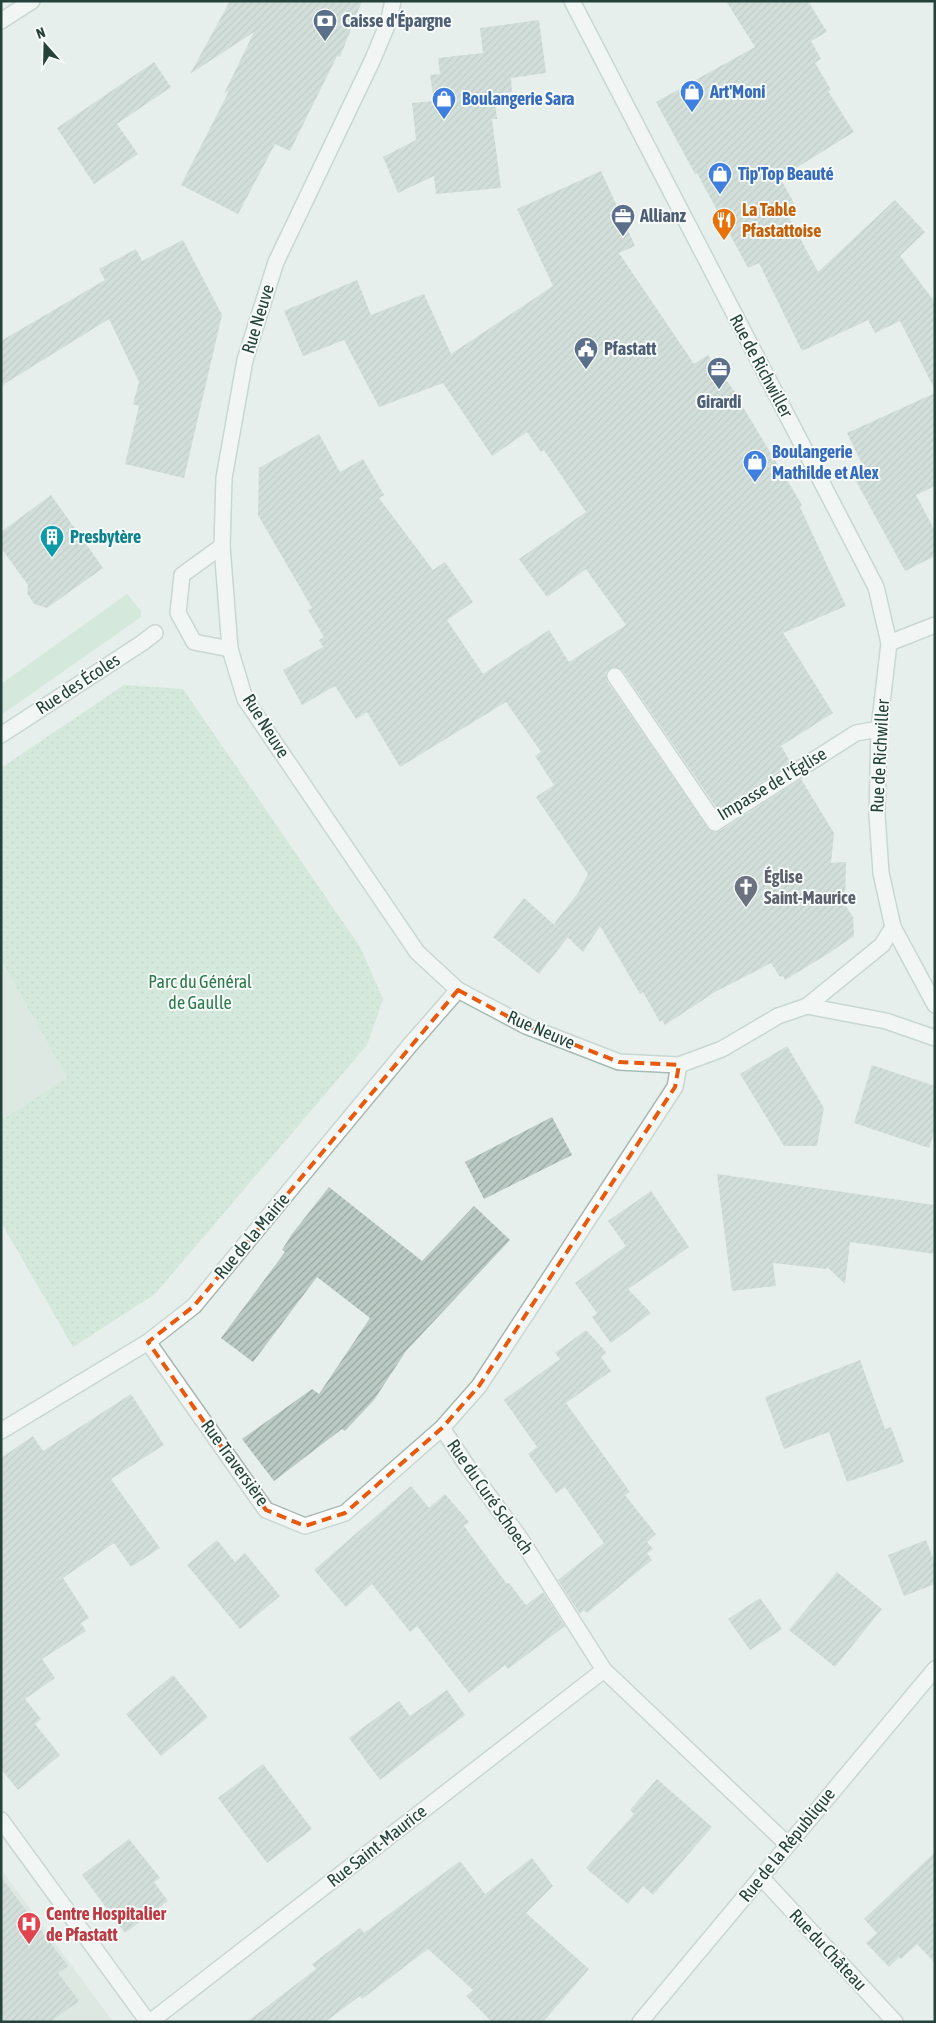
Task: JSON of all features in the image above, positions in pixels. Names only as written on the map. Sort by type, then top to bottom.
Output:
[{"type":"street","points":[[1,22],[32,1]]},
{"type":"street","name":"Rue Neuve","points":[[393,1],[388,23],[372,59],[276,262],[245,360],[224,478],[222,546],[230,649],[245,699],[417,952],[458,990],[526,1026],[619,1062],[679,1065],[722,1049],[778,1016],[807,1006],[882,945],[894,927]]},
{"type":"street","name":"Rue de Richwiller","points":[[572,1],[876,587],[889,643],[879,729],[877,816],[880,863],[894,927],[935,1005]]},
{"type":"street","points":[[222,546],[182,575],[178,613],[194,642],[230,649]]},
{"type":"street","points":[[889,643],[935,625]]},
{"type":"street","name":"Rue des Écoles","points":[[1,735],[142,643],[154,633]]},
{"type":"street","name":"Impasse de l'Église","points":[[615,676],[715,823],[856,733],[879,729]]},
{"type":"street","name":"Rue de la Mairie","points":[[1,1431],[148,1342],[194,1306],[403,1053],[458,990]]},
{"type":"street","name":"Rue Neuve","points":[[807,1006],[886,1021],[935,1038]]},
{"type":"street","name":"Rue du Curé Schoech","points":[[679,1065],[674,1087],[669,1096],[479,1386],[442,1428],[520,1538],[604,1670],[787,1844]]},
{"type":"street","name":"Rue Traversière","points":[[148,1342],[266,1510],[305,1526],[346,1513],[442,1428]]},
{"type":"street","name":"Rue de la République","points":[[640,2022],[935,1669]]},
{"type":"street","name":"Rue Saint-Maurice","points":[[149,2022],[604,1670]]},
{"type":"street","points":[[1,1820],[149,2022]]},
{"type":"street","name":"Rue du Château","points":[[761,1877],[895,2022]]},
{"type":"highlighted area","points":[[458,990],[526,1026],[619,1062],[679,1065],[675,1087],[479,1386],[442,1428],[345,1513],[305,1526],[266,1510],[148,1342],[194,1306]]},
{"type":"shaded area","points":[[1,960],[67,1078],[1,1120]]},
{"type":"shaded area","name":"Centre Hospitalier de Pfastatt","points":[[1,1869],[113,2022],[1,2022]]},
{"type":"green space","points":[[127,594],[141,611],[141,617],[1,715],[1,684]]},
{"type":"green space","name":"Parc du Général de Gaulle","points":[[124,685],[183,689],[360,947],[383,999],[367,1045],[155,1294],[73,1347],[1,1222],[1,1120],[67,1078],[1,960],[1,768]]},
{"type":"building","points":[[230,1],[362,1],[340,57],[337,56],[290,151],[275,144],[238,214],[181,185],[229,91],[224,94],[254,32],[190,74]]},
{"type":"building","points":[[726,1],[808,1],[827,32],[811,41],[821,59],[815,63],[831,90],[828,91],[854,132],[780,178],[794,203],[784,208],[818,272],[895,200],[925,232],[900,256],[935,302],[935,390],[900,321],[875,333],[868,320],[802,351],[759,263],[748,268],[656,102],[755,47]]},
{"type":"building","points":[[539,20],[546,73],[511,78],[512,92],[494,94],[497,119],[492,119],[501,188],[436,194],[434,176],[398,193],[383,157],[416,140],[412,103],[434,101],[430,75],[440,74],[438,58],[483,53],[480,28]]},
{"type":"building","points":[[154,62],[171,87],[117,124],[138,154],[94,184],[57,128]]},
{"type":"building","points":[[601,171],[635,246],[619,253],[694,364],[708,355],[740,399],[738,399],[802,505],[800,507],[846,606],[783,633],[833,713],[781,746],[791,763],[718,810],[623,671],[614,667],[606,672],[607,681],[710,831],[720,831],[801,779],[834,833],[831,863],[846,862],[845,905],[853,917],[854,936],[785,980],[783,976],[780,977],[771,963],[715,992],[665,1025],[662,1020],[660,1022],[643,992],[640,994],[600,926],[583,952],[554,924],[578,893],[588,874],[536,797],[554,785],[535,756],[541,752],[506,702],[400,767],[367,712],[356,719],[335,686],[302,705],[283,670],[323,647],[319,640],[324,637],[308,610],[312,608],[258,515],[259,468],[319,434],[340,472],[363,459],[384,495],[379,498],[433,570],[445,562],[473,602],[447,620],[483,674],[549,630],[569,662],[626,625],[586,569],[547,597],[519,559],[586,512],[544,450],[541,452],[527,432],[492,456],[443,383],[379,407],[344,340],[303,356],[284,311],[357,280],[371,315],[424,294],[451,354],[553,286],[517,209]]},
{"type":"building","points":[[183,240],[222,315],[184,478],[125,464],[139,406],[133,404],[139,382],[109,319],[1,386],[1,341],[105,280],[99,269],[136,249],[142,261]]},
{"type":"building","points":[[935,393],[935,486],[916,495],[935,531],[935,556],[905,571],[856,481],[868,476],[847,433]]},
{"type":"building","name":"Presbytère","points":[[51,495],[103,568],[47,608],[34,604],[27,593],[28,585],[1,548],[1,532]]},
{"type":"building","points":[[524,898],[568,937],[539,974],[493,937]]},
{"type":"building","points":[[787,1046],[824,1108],[817,1146],[784,1146],[740,1074]]},
{"type":"building","points":[[872,1065],[935,1086],[935,1130],[929,1148],[854,1123]]},
{"type":"building","points":[[552,1117],[572,1155],[484,1199],[465,1162]]},
{"type":"building","points":[[717,1174],[935,1205],[935,1254],[850,1242],[845,1284],[826,1266],[827,1269],[773,1263],[776,1286],[732,1291]]},
{"type":"building","points":[[329,1187],[422,1261],[474,1206],[510,1240],[406,1351],[374,1400],[345,1431],[342,1429],[274,1481],[242,1439],[312,1389],[319,1394],[370,1318],[317,1277],[253,1362],[221,1338],[285,1252],[282,1250],[292,1234]]},
{"type":"building","points":[[651,1191],[689,1247],[628,1289],[651,1313],[611,1343],[592,1317],[597,1313],[575,1283],[626,1246],[608,1221]]},
{"type":"building","points":[[586,1330],[606,1352],[601,1357],[611,1371],[566,1403],[630,1492],[625,1495],[656,1534],[647,1542],[653,1549],[647,1553],[652,1560],[587,1613],[584,1610],[580,1614],[558,1580],[604,1543],[565,1487],[556,1493],[528,1454],[537,1447],[504,1400],[560,1359],[555,1353]]},
{"type":"building","points":[[860,1360],[885,1429],[891,1427],[904,1462],[847,1482],[829,1432],[784,1449],[765,1397]]},
{"type":"building","points":[[131,1394],[164,1445],[111,1479],[160,1548],[131,1567],[114,1543],[63,1578],[89,1618],[81,1623],[86,1631],[42,1659],[55,1678],[25,1699],[41,1719],[35,1724],[60,1755],[18,1790],[1,1769],[1,1458],[33,1436],[43,1451]]},
{"type":"building","points":[[411,1486],[429,1508],[445,1494],[469,1522],[464,1526],[507,1584],[509,1583],[526,1605],[543,1592],[565,1626],[508,1669],[505,1665],[469,1693],[417,1626],[410,1632],[372,1584],[346,1607],[314,1570]]},
{"type":"building","points":[[217,1540],[235,1562],[245,1553],[280,1596],[240,1629],[187,1565]]},
{"type":"building","points":[[926,1540],[935,1563],[935,1584],[904,1596],[888,1555]]},
{"type":"building","points":[[837,1572],[882,1609],[835,1667],[789,1630]]},
{"type":"building","points":[[760,1598],[782,1629],[750,1650],[728,1619]]},
{"type":"building","points":[[173,1675],[208,1717],[161,1756],[126,1714]]},
{"type":"building","points":[[447,1690],[465,1715],[380,1780],[349,1738],[399,1701],[410,1716]]},
{"type":"building","points":[[263,1764],[312,1829],[267,1863],[218,1798]]},
{"type":"building","points":[[657,1779],[712,1827],[653,1895],[643,1886],[628,1904],[586,1868],[634,1814],[630,1810]]},
{"type":"building","points":[[129,1839],[160,1878],[154,1882],[168,1901],[125,1933],[82,1875]]},
{"type":"building","points":[[935,1852],[935,1963],[917,1944],[889,1967],[866,1943],[877,1933],[864,1919]]},
{"type":"building","points":[[532,1858],[553,1886],[526,1913],[589,1969],[543,2022],[492,2022],[466,1996],[473,1990],[428,1949],[362,1999],[360,1996],[325,2022],[247,2022],[316,1969],[312,1964],[360,1928],[364,1933],[460,1861],[485,1894]]},
{"type":"building","name":"Centre Hospitalier de Pfastatt","points":[[1,1877],[68,1966],[58,1973],[79,2001],[50,2022],[1,2022]]},
{"type":"place","name":"Caisse d'Épargne","points":[[325,42]]},
{"type":"place","name":"Art'Moni","points":[[692,113]]},
{"type":"place","name":"Boulangerie Sara","points":[[444,120]]},
{"type":"place","name":"Tip'Top Beauté","points":[[720,195]]},
{"type":"place","name":"Allianz","points":[[623,237]]},
{"type":"place","name":"La Table Pfastattoise","points":[[724,241]]},
{"type":"place","name":"Pfastatt","points":[[586,370]]},
{"type":"place","name":"Girardi","points":[[719,390]]},
{"type":"place","name":"Boulangerie Mathilde et Alex","points":[[755,483]]},
{"type":"place","name":"Presbytère","points":[[52,558]]},
{"type":"place","name":"Église Saint-Maurice","points":[[746,908]]},
{"type":"place","name":"Centre Hospitalier de Pfastatt","points":[[29,1945]]}]
